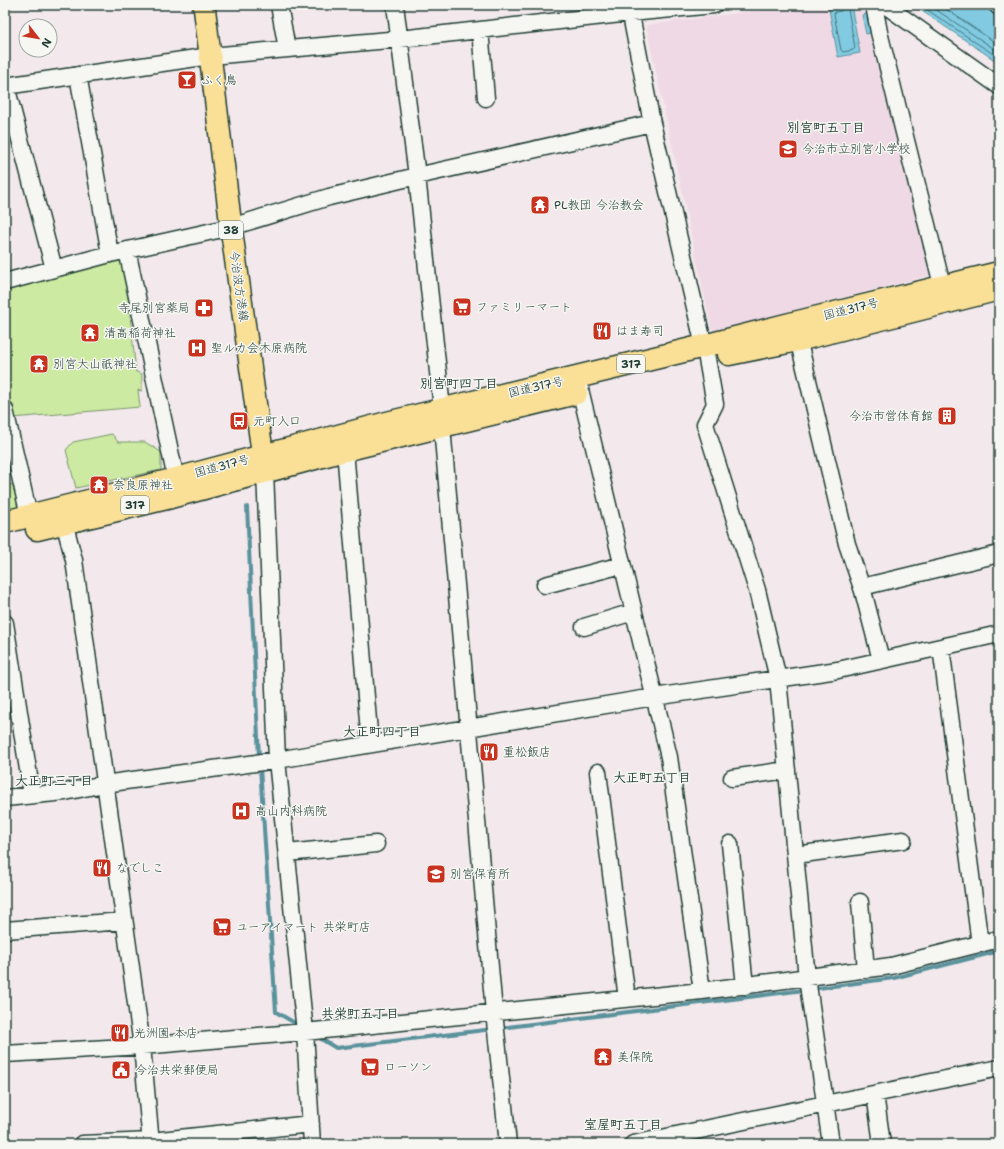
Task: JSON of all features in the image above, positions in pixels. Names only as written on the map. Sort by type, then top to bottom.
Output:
[{"type":"highway","name":"国道317号","points":[[944,295],[999,273]]},
{"type":"highway","name":"国道317号","points":[[5,537],[171,497],[263,463],[578,384],[944,295],[999,289]]},
{"type":"highway","name":"国道317号","points":[[5,522],[176,479],[344,450],[442,418]]},
{"type":"main road","name":"今治波方港線","points":[[204,5],[231,227],[263,463]]},
{"type":"street","points":[[279,5],[287,49]]},
{"type":"street","points":[[395,5],[417,176],[442,418],[494,1012],[508,1144]]},
{"type":"street","points":[[54,269],[5,85],[210,56],[400,39],[480,30],[630,9],[714,5]]},
{"type":"street","points":[[874,5],[879,32],[944,295]]},
{"type":"street","points":[[885,5],[999,86]]},
{"type":"street","points":[[630,9],[652,124],[705,353],[715,404],[705,424],[757,590],[778,679],[807,978],[831,1144]]},
{"type":"street","points":[[480,30],[486,98]]},
{"type":"street","points":[[78,75],[110,254]]},
{"type":"street","points":[[5,282],[110,254],[231,227],[329,197],[652,124]]},
{"type":"street","points":[[127,250],[176,479]]},
{"type":"street","points":[[796,331],[847,544],[862,587],[881,660]]},
{"type":"street","points":[[578,384],[669,757],[702,991]]},
{"type":"street","points":[[5,410],[29,516]]},
{"type":"street","points":[[344,450],[370,744]]},
{"type":"street","points":[[263,463],[277,760],[305,1032],[312,1144]]},
{"type":"street","points":[[64,522],[74,560],[104,784],[142,1046],[151,1142]]},
{"type":"street","points":[[862,587],[999,554]]},
{"type":"street","points":[[544,585],[622,565]]},
{"type":"street","points":[[584,627],[633,612]]},
{"type":"street","points":[[5,623],[32,795]]},
{"type":"street","points":[[5,798],[65,792],[104,784],[277,760],[654,697],[838,670],[999,634]]},
{"type":"street","points":[[941,647],[980,944]]},
{"type":"street","points":[[732,778],[787,770]]},
{"type":"street","points":[[598,772],[627,999]]},
{"type":"street","points":[[796,855],[903,840]]},
{"type":"street","points":[[286,853],[376,844]]},
{"type":"street","points":[[730,844],[745,986]]},
{"type":"street","points":[[860,902],[866,970]]},
{"type":"street","points":[[5,930],[124,921]]},
{"type":"street","points":[[5,1054],[142,1046],[305,1032],[702,991],[891,966],[999,939]]},
{"type":"street","points":[[633,1144],[999,1068]]},
{"type":"street","points":[[875,1094],[882,1144]]},
{"type":"street","points":[[82,1144],[151,1142],[311,1124]]},
{"type":"shaded area","name":"今治市立別宮小学校","points":[[799,5],[866,5],[869,7],[935,274],[712,331],[646,25]]},
{"type":"green space","points":[[124,258],[136,372],[142,374],[142,391],[138,390],[140,407],[12,418],[5,387],[5,284]]},
{"type":"green space","points":[[112,434],[118,442],[145,442],[161,452],[161,470],[76,488],[66,450],[73,442]]},
{"type":"green space","points":[[17,483],[24,506],[5,521],[5,486]]},
{"type":"water","points":[[851,5],[860,53],[838,57],[829,9]]},
{"type":"water","points":[[913,5],[988,5],[999,13],[999,63]]},
{"type":"water","points":[[869,13],[873,32],[866,34],[862,15]]},
{"type":"waterway","points":[[247,507],[259,758]]},
{"type":"waterway","points":[[260,767],[276,1012],[300,1026]]},
{"type":"waterway","points":[[811,989],[894,978],[999,951]]},
{"type":"waterway","points":[[500,1028],[804,990]]},
{"type":"waterway","points":[[316,1036],[336,1048],[493,1029]]},
{"type":"place","name":"ふく鳥","points":[[187,80]]},
{"type":"place","name":"今治市立別宮小学校","points":[[788,149]]},
{"type":"place","name":"PL教団 今治教会","points":[[540,205]]},
{"type":"place","name":"ファミリーマート","points":[[462,307]]},
{"type":"place","name":"寺尾別宮薬局","points":[[204,308]]},
{"type":"place","name":"はま寿司","points":[[602,331]]},
{"type":"place","name":"清高稲荷神社","points":[[90,333]]},
{"type":"place","name":"聖ルカ会木原病院","points":[[197,348]]},
{"type":"place","name":"別宮大山祇神社","points":[[39,364]]},
{"type":"place","name":"今治市営体育館","points":[[947,416]]},
{"type":"place","name":"元町入口","points":[[239,421]]},
{"type":"place","name":"奈良原神社","points":[[99,485]]},
{"type":"place","name":"重松飯店","points":[[489,752]]},
{"type":"place","name":"高山内科病院","points":[[241,811]]},
{"type":"place","name":"なでしこ","points":[[102,868]]},
{"type":"place","name":"別宮保育所","points":[[436,874]]},
{"type":"place","name":"ユーアイマート 共栄町店","points":[[222,927]]},
{"type":"place","name":"光洲園 本店","points":[[120,1033]]},
{"type":"place","name":"美保院","points":[[603,1057]]},
{"type":"place","name":"ローソン","points":[[370,1067]]},
{"type":"place","name":"今治共栄郵便局","points":[[121,1070]]},
{"type":"district","name":"別宮町五丁目","points":[[826,127]]},
{"type":"district","name":"別宮町四丁目","points":[[459,383]]},
{"type":"district","name":"大正町四丁目","points":[[382,731]]},
{"type":"district","name":"大正町五丁目","points":[[652,777]]},
{"type":"district","name":"大正町三丁目","points":[[54,780]]},
{"type":"district","name":"共栄町五丁目","points":[[360,1013]]},
{"type":"district","name":"室屋町五丁目","points":[[623,1124]]}]
